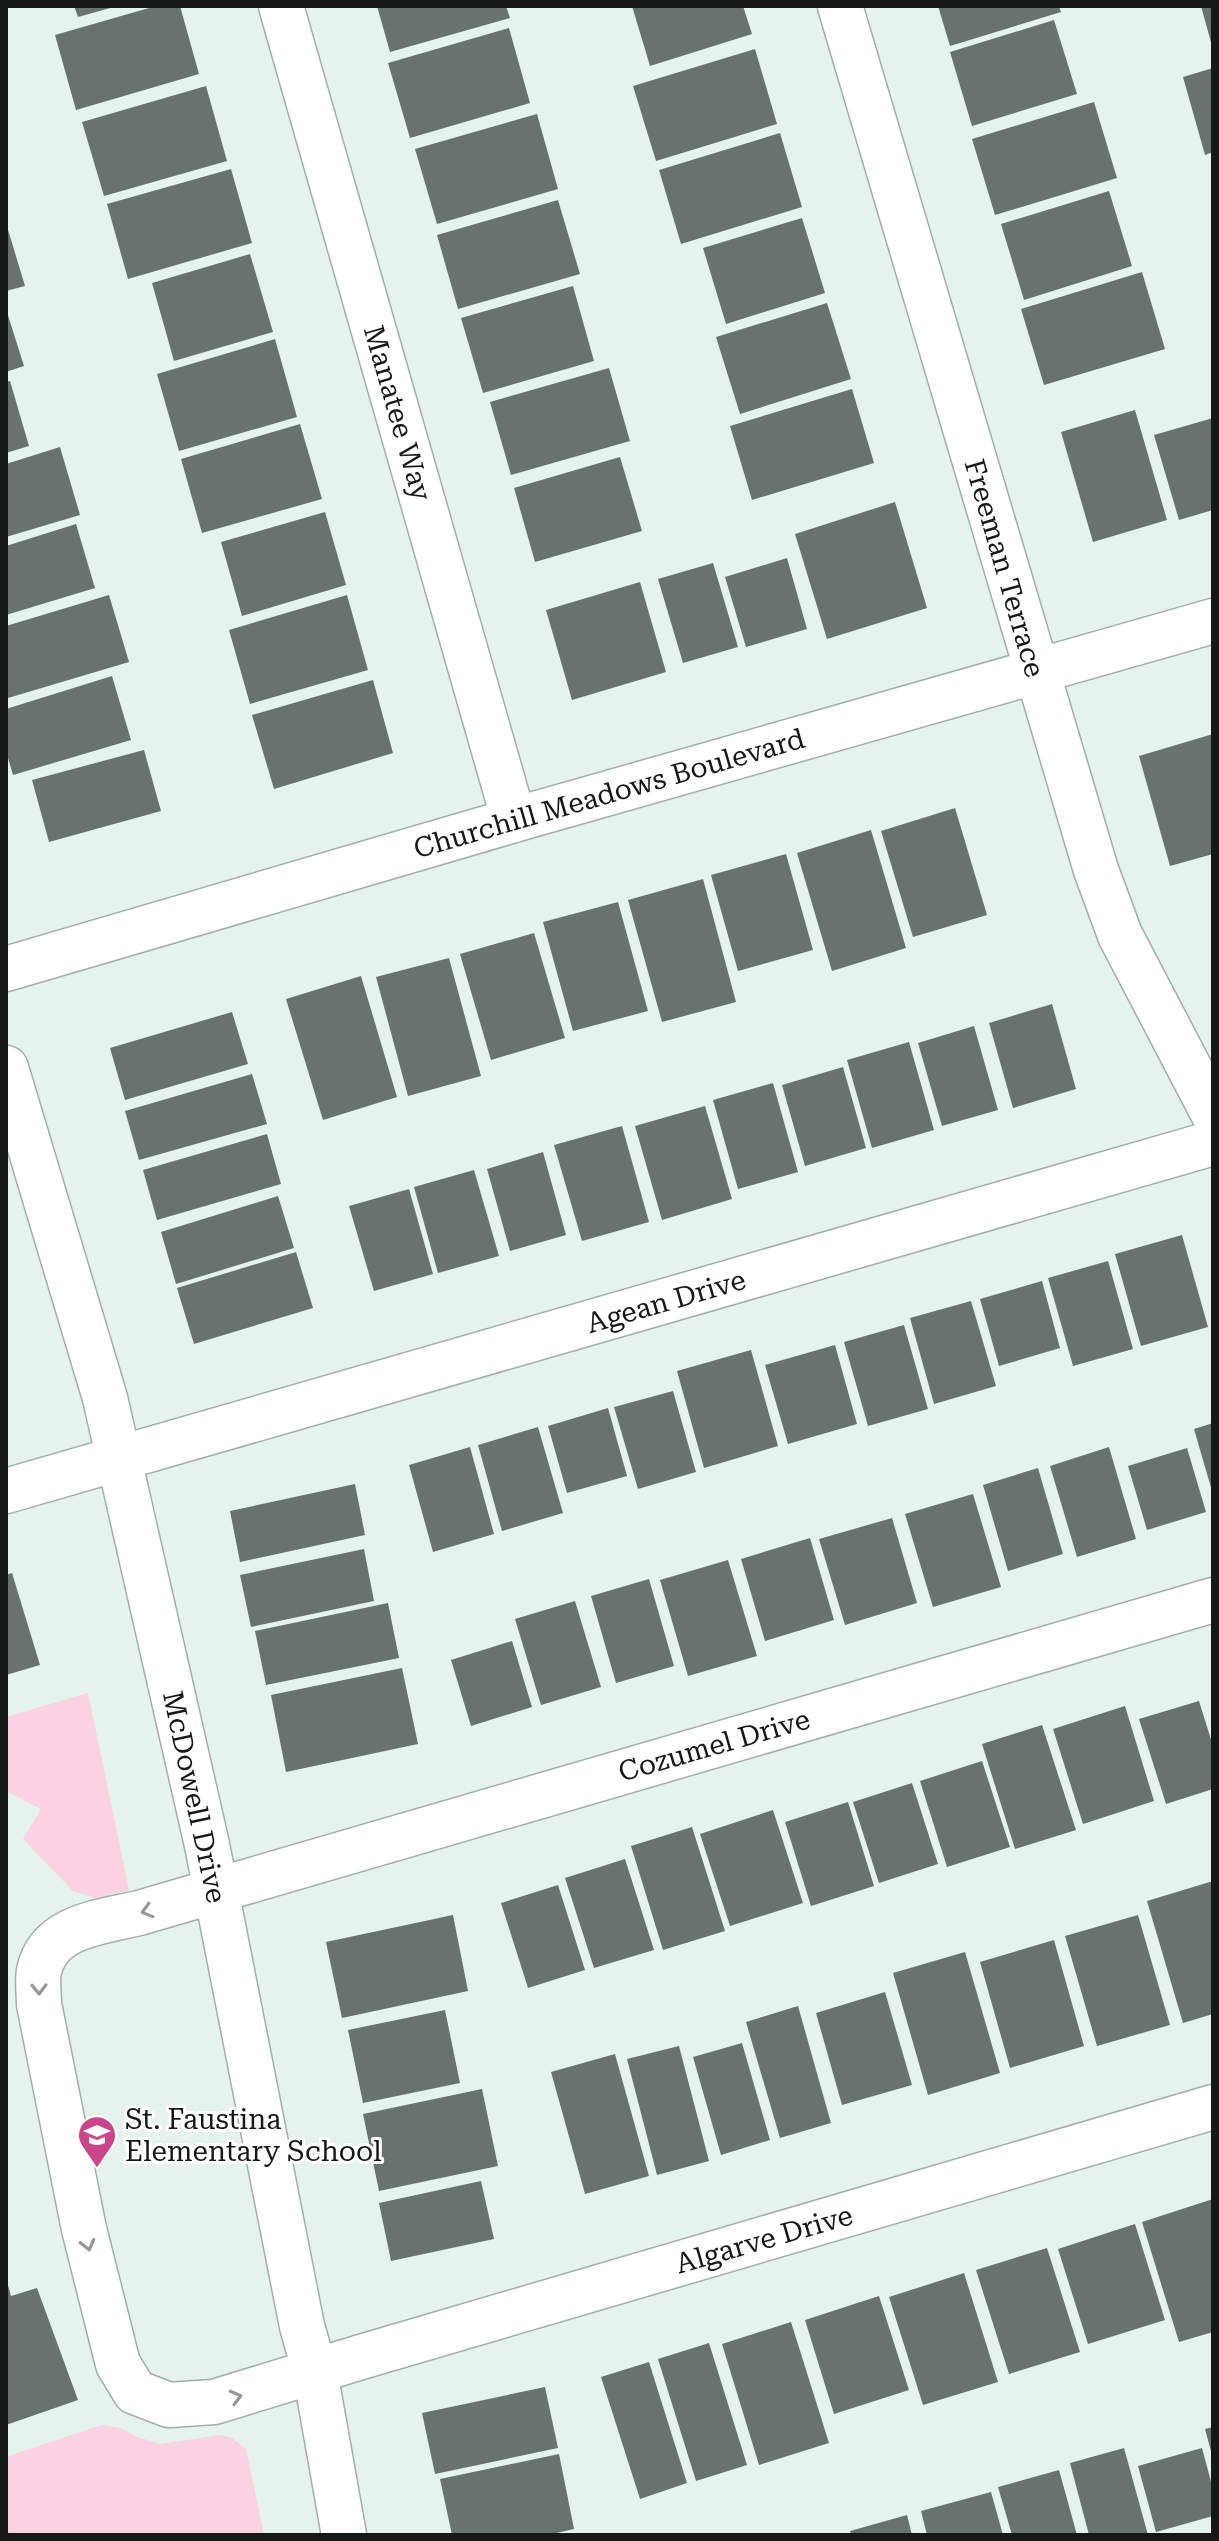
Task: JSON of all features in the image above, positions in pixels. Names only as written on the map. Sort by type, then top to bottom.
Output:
[{"type":"street","name":"Manatee Way","points":[[281,6],[514,820]]},
{"type":"street","name":"Freeman Terrace","points":[[840,6],[1096,870],[1120,935],[1213,1113]]},
{"type":"street","name":"Churchill Meadows Boulevard","points":[[6,969],[514,820],[1213,621]]},
{"type":"street","name":"McDowell Drive","points":[[6,1068],[105,1398],[216,1891],[302,2326],[315,2372],[344,2535]]},
{"type":"street","name":"Agean Drive","points":[[6,1491],[1213,1143]]},
{"type":"street","name":"Cozumel Drive","points":[[315,2372],[214,2402],[169,2405],[135,2392],[118,2364],[84,2229],[39,2004],[39,1970],[54,1942],[77,1928],[216,1891],[1213,1600]]},
{"type":"street","name":"Algarve Drive","points":[[315,2372],[1213,2107]]},
{"type":"shaded area","points":[[88,1693],[129,1890],[95,1898],[73,1891],[23,1839],[41,1809],[6,1791],[6,1717]]},
{"type":"shaded area","points":[[102,2425],[120,2428],[161,2444],[220,2435],[232,2438],[246,2449],[264,2535],[6,2535],[6,2457]]},
{"type":"building","points":[[74,6],[114,6],[114,7],[78,17]]},
{"type":"building","points":[[156,6],[180,6],[199,74],[76,110],[55,35]]},
{"type":"building","points":[[377,6],[506,6],[510,18],[390,52]]},
{"type":"building","points":[[632,6],[743,6],[752,34],[650,66]]},
{"type":"building","points":[[938,6],[1059,6],[1061,12],[950,46]]},
{"type":"building","points":[[1201,6],[1213,6],[1213,46],[1212,46]]},
{"type":"building","points":[[1054,20],[1077,94],[972,126],[950,52]]},
{"type":"building","points":[[509,28],[530,103],[410,138],[388,63]]},
{"type":"building","points":[[755,49],[777,124],[656,161],[633,86]]},
{"type":"building","points":[[1213,68],[1213,152],[1205,155],[1183,77]]},
{"type":"building","points":[[206,86],[227,161],[104,196],[82,122]]},
{"type":"building","points":[[1094,102],[1117,178],[995,215],[972,139]]},
{"type":"building","points":[[537,114],[558,189],[437,224],[415,149]]},
{"type":"building","points":[[780,133],[802,207],[681,244],[659,170]]},
{"type":"building","points":[[231,169],[252,243],[128,279],[107,204]]},
{"type":"building","points":[[1109,191],[1132,266],[1024,300],[1001,224]]},
{"type":"building","points":[[558,200],[580,274],[458,309],[437,235]]},
{"type":"building","points":[[802,218],[825,293],[726,324],[703,248]]},
{"type":"building","points":[[6,223],[25,286],[6,291]]},
{"type":"building","points":[[250,254],[273,332],[174,361],[152,283]]},
{"type":"building","points":[[1142,272],[1165,349],[1044,385],[1021,309]]},
{"type":"building","points":[[573,286],[594,361],[483,393],[461,318]]},
{"type":"building","points":[[827,303],[851,379],[740,414],[716,337]]},
{"type":"building","points":[[6,309],[24,366],[6,372]]},
{"type":"building","points":[[275,339],[297,417],[179,451],[157,374]]},
{"type":"building","points":[[609,368],[630,441],[511,475],[490,402]]},
{"type":"building","points":[[10,381],[29,446],[6,453],[6,382]]},
{"type":"building","points":[[852,389],[874,463],[752,500],[730,426]]},
{"type":"building","points":[[1135,410],[1167,520],[1093,542],[1061,432]]},
{"type":"building","points":[[1213,418],[1213,510],[1179,520],[1154,435]]},
{"type":"building","points":[[300,424],[322,499],[202,533],[181,459]]},
{"type":"building","points":[[60,447],[80,515],[6,537],[6,464]]},
{"type":"building","points":[[620,457],[642,531],[535,562],[514,488]]},
{"type":"building","points":[[895,502],[927,608],[827,639],[795,534]]},
{"type":"building","points":[[325,512],[346,585],[242,616],[221,542]]},
{"type":"building","points":[[76,524],[95,588],[6,615],[6,546]]},
{"type":"building","points":[[787,558],[807,629],[746,647],[725,577]]},
{"type":"building","points":[[713,563],[738,647],[683,663],[658,579]]},
{"type":"building","points":[[640,582],[666,672],[572,700],[546,610]]},
{"type":"building","points":[[109,595],[129,662],[8,698],[6,626]]},
{"type":"building","points":[[347,595],[368,670],[250,704],[229,630]]},
{"type":"building","points":[[112,676],[131,740],[13,775],[6,751],[6,709]]},
{"type":"building","points":[[373,680],[393,753],[274,789],[252,715]]},
{"type":"building","points":[[1213,734],[1213,854],[1170,866],[1139,756]]},
{"type":"building","points":[[144,750],[161,811],[49,842],[32,780]]},
{"type":"building","points":[[955,808],[987,915],[913,937],[881,831]]},
{"type":"building","points":[[871,830],[906,948],[832,971],[797,853]]},
{"type":"building","points":[[786,854],[813,950],[738,971],[711,875]]},
{"type":"building","points":[[703,879],[736,1002],[662,1022],[628,900]]},
{"type":"building","points":[[618,902],[648,1011],[573,1031],[543,922]]},
{"type":"building","points":[[534,933],[565,1038],[491,1060],[460,954]]},
{"type":"building","points":[[449,958],[481,1076],[408,1096],[376,977]]},
{"type":"building","points":[[361,976],[397,1097],[323,1120],[286,999]]},
{"type":"building","points":[[1052,1004],[1076,1089],[1013,1108],[989,1023]]},
{"type":"building","points":[[232,1012],[248,1064],[125,1100],[110,1048]]},
{"type":"building","points":[[974,1026],[998,1110],[942,1126],[918,1043]]},
{"type":"building","points":[[909,1042],[934,1130],[872,1148],[847,1060]]},
{"type":"building","points":[[843,1067],[866,1148],[805,1166],[782,1085]]},
{"type":"building","points":[[252,1074],[267,1124],[139,1160],[125,1111]]},
{"type":"building","points":[[773,1083],[798,1172],[738,1189],[713,1100]]},
{"type":"building","points":[[705,1106],[732,1199],[662,1220],[635,1126]]},
{"type":"building","points":[[622,1126],[649,1222],[582,1241],[554,1145]]},
{"type":"building","points":[[267,1134],[281,1184],[157,1220],[143,1170]]},
{"type":"building","points":[[543,1152],[566,1235],[510,1251],[487,1169]]},
{"type":"building","points":[[474,1170],[499,1256],[438,1273],[414,1187]]},
{"type":"building","points":[[409,1189],[433,1274],[374,1291],[349,1206]]},
{"type":"building","points":[[278,1196],[294,1248],[176,1284],[161,1232]]},
{"type":"building","points":[[1182,1235],[1208,1327],[1141,1346],[1115,1254]]},
{"type":"building","points":[[296,1252],[313,1308],[194,1344],[177,1288]]},
{"type":"building","points":[[1108,1261],[1133,1349],[1073,1366],[1048,1278]]},
{"type":"building","points":[[1042,1281],[1060,1348],[999,1366],[980,1299]]},
{"type":"building","points":[[971,1301],[996,1386],[934,1404],[910,1318]]},
{"type":"building","points":[[904,1325],[928,1409],[868,1426],[844,1342]]},
{"type":"building","points":[[835,1345],[857,1424],[788,1444],[765,1365]]},
{"type":"building","points":[[751,1350],[778,1446],[704,1468],[677,1371]]},
{"type":"building","points":[[673,1391],[696,1472],[638,1489],[614,1407]]},
{"type":"building","points":[[608,1408],[627,1476],[567,1493],[548,1426]]},
{"type":"building","points":[[1213,1423],[1213,1491],[1212,1491],[1194,1429]]},
{"type":"building","points":[[538,1427],[563,1513],[502,1531],[478,1445]]},
{"type":"building","points":[[470,1447],[494,1534],[433,1552],[409,1465]]},
{"type":"building","points":[[1109,1447],[1136,1539],[1077,1557],[1050,1466]]},
{"type":"building","points":[[1187,1448],[1206,1512],[1147,1530],[1128,1466]]},
{"type":"building","points":[[1038,1468],[1063,1554],[1008,1571],[983,1485]]},
{"type":"building","points":[[355,1484],[365,1535],[240,1562],[230,1511]]},
{"type":"building","points":[[973,1494],[1001,1587],[933,1607],[905,1514]]},
{"type":"building","points":[[892,1518],[917,1603],[845,1625],[819,1539]]},
{"type":"building","points":[[810,1538],[834,1620],[765,1641],[741,1559]]},
{"type":"building","points":[[364,1549],[374,1601],[251,1627],[240,1575]]},
{"type":"building","points":[[728,1560],[757,1656],[688,1676],[660,1580]]},
{"type":"building","points":[[12,1573],[40,1665],[6,1675],[6,1575]]},
{"type":"building","points":[[649,1579],[674,1666],[616,1683],[591,1596]]},
{"type":"building","points":[[575,1601],[601,1687],[541,1705],[515,1619]]},
{"type":"building","points":[[388,1603],[399,1658],[266,1685],[255,1631]]},
{"type":"building","points":[[512,1641],[532,1707],[471,1726],[451,1660]]},
{"type":"building","points":[[402,1668],[418,1744],[286,1772],[271,1695]]},
{"type":"building","points":[[1199,1701],[1213,1746],[1213,1789],[1166,1804],[1139,1719]]},
{"type":"building","points":[[1125,1706],[1154,1801],[1083,1824],[1053,1729]]},
{"type":"building","points":[[1042,1725],[1076,1830],[1015,1849],[982,1744]]},
{"type":"building","points":[[982,1761],[1010,1847],[947,1867],[920,1781]]},
{"type":"building","points":[[912,1783],[938,1864],[879,1883],[853,1802]]},
{"type":"building","points":[[848,1802],[874,1886],[811,1906],[785,1822]]},
{"type":"building","points":[[773,1810],[803,1903],[730,1926],[700,1834]]},
{"type":"building","points":[[692,1827],[725,1931],[663,1950],[631,1846]]},
{"type":"building","points":[[625,1859],[654,1950],[594,1968],[565,1878]]},
{"type":"building","points":[[1213,1881],[1213,2014],[1183,2023],[1147,1901]]},
{"type":"building","points":[[558,1885],[585,1970],[528,1988],[501,1903]]},
{"type":"building","points":[[453,1915],[468,1991],[342,2018],[326,1942]]},
{"type":"building","points":[[1138,1915],[1170,2025],[1097,2046],[1065,1936]]},
{"type":"building","points":[[1054,1940],[1084,2046],[1010,2068],[980,1962]]},
{"type":"building","points":[[965,1952],[1000,2073],[928,2095],[893,1973]]},
{"type":"building","points":[[885,1992],[912,2085],[842,2105],[816,2013]]},
{"type":"building","points":[[798,2006],[831,2123],[780,2138],[746,2022]]},
{"type":"building","points":[[445,2010],[460,2083],[363,2103],[348,2030]]},
{"type":"building","points":[[742,2043],[770,2140],[721,2155],[693,2057]]},
{"type":"building","points":[[679,2046],[709,2161],[657,2175],[627,2059]]},
{"type":"building","points":[[615,2054],[649,2176],[585,2194],[551,2072]]},
{"type":"building","points":[[482,2089],[498,2166],[379,2191],[363,2114]]},
{"type":"building","points":[[481,2181],[494,2239],[391,2261],[379,2203]]},
{"type":"building","points":[[1213,2199],[1213,2332],[1179,2342],[1142,2222]]},
{"type":"building","points":[[1135,2224],[1165,2320],[1088,2344],[1058,2249]]},
{"type":"building","points":[[1047,2248],[1080,2352],[1009,2374],[976,2270]]},
{"type":"building","points":[[964,2273],[998,2382],[923,2405],[889,2297]]},
{"type":"building","points":[[6,2278],[11,2296],[37,2288],[78,2400],[6,2425]]},
{"type":"building","points":[[879,2296],[909,2390],[834,2414],[805,2320]]},
{"type":"building","points":[[791,2322],[829,2443],[759,2465],[722,2344]]},
{"type":"building","points":[[709,2343],[747,2465],[696,2481],[658,2359]]},
{"type":"building","points":[[649,2362],[687,2483],[640,2499],[601,2377]]},
{"type":"building","points":[[545,2387],[558,2448],[435,2474],[422,2413]]},
{"type":"building","points":[[1213,2427],[1213,2455],[1212,2455],[1205,2429]]},
{"type":"building","points":[[1124,2448],[1148,2535],[1089,2535],[1070,2463]]},
{"type":"building","points":[[1202,2448],[1213,2489],[1213,2516],[1156,2532],[1138,2466]]},
{"type":"building","points":[[559,2454],[574,2529],[548,2535],[452,2535],[440,2479]]},
{"type":"building","points":[[1059,2470],[1077,2535],[1012,2535],[998,2487]]},
{"type":"building","points":[[991,2492],[1003,2535],[927,2535],[921,2511]]},
{"type":"building","points":[[907,2515],[912,2535],[851,2535],[850,2531]]},
{"type":"place","name":"St. Faustina Elementary School","points":[[97,2169]]}]
